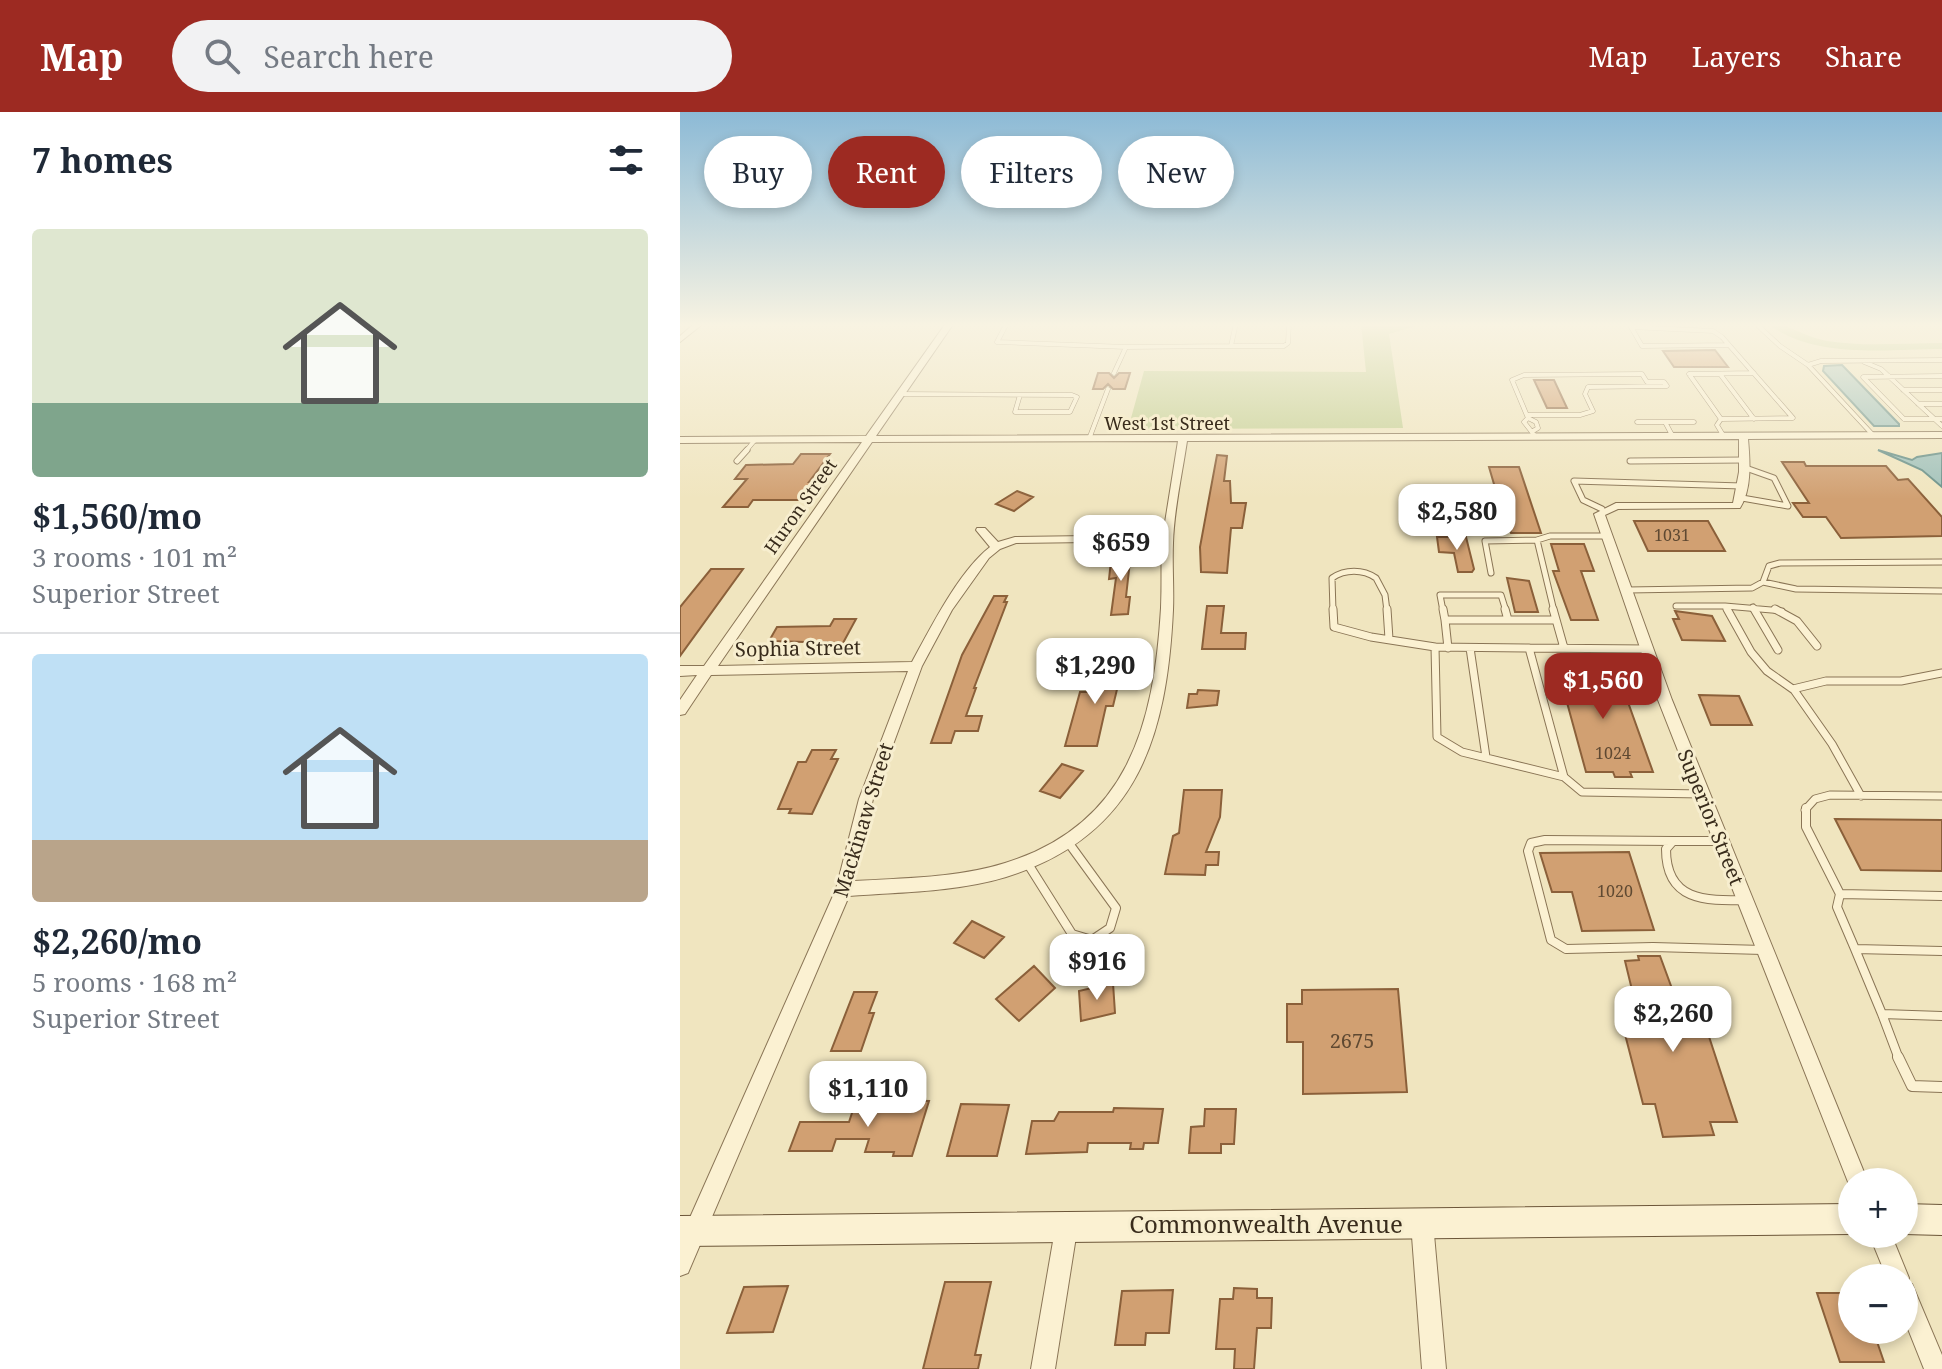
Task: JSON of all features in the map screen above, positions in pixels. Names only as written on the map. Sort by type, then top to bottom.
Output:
[{"type":"main road","name":"Commonwealth Avenue","points":[[688,1231],[1067,1224],[1838,1219]]},
{"type":"main road","points":[[1918,1219],[1942,1220]]},
{"type":"street","name":"Huron Street","points":[[680,710],[909,382]]},
{"type":"street","name":"West 1st Street","points":[[680,440],[1183,439],[1534,434],[1942,435]]},
{"type":"street","points":[[1602,509],[1616,506],[1736,506],[1742,492],[1743,435]]},
{"type":"street","points":[[844,889],[958,880],[1028,864],[1068,842],[1109,810],[1125,786],[1148,735],[1161,673],[1167,609],[1168,538],[1183,439]]},
{"type":"street","name":"Superior Street","points":[[1602,509],[1599,514],[1606,536],[1628,590],[1665,700],[1852,1168]]},
{"type":"street","points":[[981,530],[996,547],[1015,540],[1168,538]]},
{"type":"street","name":"Mackinaw Street","points":[[680,1265],[688,1231],[844,889],[866,799],[916,666],[947,609],[985,556],[996,547]]},
{"type":"street","name":"Sophia Street","points":[[680,671],[916,666]]},
{"type":"street","points":[[1422,1223],[1434,1369]]},
{"type":"street","points":[[1043,1369],[1067,1224]]},
{"type":"street","points":[[1918,1326],[1936,1369]]},
{"type":"lane","points":[[1513,382],[1527,417]]},
{"type":"lane","points":[[1585,382],[1588,387]]},
{"type":"lane","points":[[1588,387],[1667,386],[1664,382],[1647,382]]},
{"type":"lane","points":[[1694,382],[1721,419]]},
{"type":"lane","points":[[1726,382],[1754,419]]},
{"type":"lane","points":[[1721,419],[1793,418],[1762,382]]},
{"type":"lane","points":[[1823,382],[1873,435]]},
{"type":"lane","points":[[1868,382],[1904,419],[1942,419]]},
{"type":"lane","points":[[1894,382],[1942,426]]},
{"type":"lane","points":[[1527,417],[1580,415],[1593,411],[1585,394],[1588,387]]},
{"type":"lane","points":[[1089,439],[1108,389]]},
{"type":"lane","points":[[1903,390],[1942,390]]},
{"type":"lane","points":[[900,394],[1072,395],[1077,397],[1070,412],[1015,412],[1020,395]]},
{"type":"lane","points":[[1918,404],[1942,404]]},
{"type":"lane","points":[[1527,417],[1524,422],[1526,427],[1534,434]]},
{"type":"lane","points":[[1721,419],[1717,425],[1723,435]]},
{"type":"lane","points":[[1637,422],[1694,422]]},
{"type":"lane","points":[[1665,422],[1672,435]]},
{"type":"lane","points":[[737,461],[755,440]]},
{"type":"lane","points":[[1602,509],[1583,500],[1574,481],[1742,492],[1788,506],[1774,478],[1744,463],[1630,461]]},
{"type":"lane","points":[[1491,573],[1485,541],[1606,536]]},
{"type":"lane","points":[[1537,540],[1537,550],[1564,648]]},
{"type":"lane","points":[[1763,582],[1769,566],[1780,563],[1942,562]]},
{"type":"lane","points":[[1389,639],[1382,583],[1376,575],[1363,571],[1337,574],[1332,578],[1334,627],[1389,639],[1448,648],[1649,649]]},
{"type":"lane","points":[[1628,590],[1752,588],[1763,582],[1796,589],[1942,591]]},
{"type":"lane","points":[[1448,648],[1440,595],[1501,595],[1508,620]]},
{"type":"lane","points":[[1676,606],[1783,609],[1801,621],[1817,646]]},
{"type":"lane","points":[[1725,606],[1751,652],[1767,671],[1793,689],[1832,744],[1861,796]]},
{"type":"lane","points":[[1753,607],[1778,650]]},
{"type":"lane","points":[[1445,620],[1556,620]]},
{"type":"lane","points":[[1435,647],[1437,737],[1462,752],[1564,777],[1582,792],[1702,794]]},
{"type":"lane","points":[[1470,648],[1486,757]]},
{"type":"lane","points":[[1529,648],[1564,777]]},
{"type":"lane","points":[[1793,689],[1826,681],[1901,681],[1942,673]]},
{"type":"lane","points":[[1942,796],[1830,795],[1815,799],[1804,811],[1806,827],[1840,894],[1837,907],[1912,1086],[1942,1087]]},
{"type":"lane","points":[[1721,841],[1545,840],[1531,843],[1528,851],[1551,940],[1566,949],[1653,947],[1765,951]]},
{"type":"lane","points":[[1673,841],[1666,849],[1665,858],[1677,888],[1689,898],[1745,900]]},
{"type":"lane","points":[[1028,864],[1072,934],[1092,940],[1110,930],[1115,921],[1116,908],[1068,842]]},
{"type":"lane","points":[[1840,894],[1942,896]]},
{"type":"lane","points":[[1855,949],[1942,951]]},
{"type":"lane","points":[[1882,1014],[1942,1016]]},
{"type":"green space","points":[[1141,382],[1396,382],[1403,428],[1128,429]]},
{"type":"water","points":[[1833,382],[1858,382],[1899,424],[1874,426]]},
{"type":"water","points":[[1878,450],[1912,460],[1942,453],[1942,487],[1922,470]]},
{"type":"building","points":[[1095,382],[1127,382],[1125,389],[1113,389],[1108,384],[1103,389],[1093,389]]},
{"type":"building","points":[[1535,382],[1555,382],[1567,408],[1547,408]]},
{"type":"building","points":[[801,454],[830,454],[809,482],[820,482],[807,500],[753,500],[748,507],[723,507],[747,479],[735,479],[746,465],[793,464]]},
{"type":"building","points":[[1217,455],[1227,456],[1224,481],[1230,481],[1231,503],[1246,503],[1242,528],[1231,528],[1227,573],[1201,572],[1200,547]]},
{"type":"building","points":[[1782,462],[1804,462],[1806,466],[1886,466],[1898,480],[1908,479],[1942,517],[1942,536],[1841,538],[1826,517],[1803,517],[1793,503],[1809,503]]},
{"type":"building","points":[[1489,467],[1519,467],[1541,533],[1511,533],[1509,527],[1503,527],[1492,491],[1496,491]]},
{"type":"building","points":[[1017,491],[1033,497],[1014,511],[996,504]]},
{"type":"building","points":[[1423,495],[1450,495],[1454,511],[1426,511]]},
{"type":"building","points":[[1634,521],[1708,521],[1725,551],[1648,551]]},
{"type":"building","points":[[1437,537],[1466,537],[1474,569],[1472,572],[1458,572],[1454,553],[1439,552]]},
{"type":"building","points":[[1551,544],[1584,544],[1594,571],[1581,571],[1598,620],[1571,620],[1553,571],[1559,571]]},
{"type":"building","points":[[1120,551],[1131,552],[1126,597],[1130,597],[1128,614],[1111,615],[1116,578],[1109,579],[1111,561],[1118,561]]},
{"type":"building","points":[[711,569],[743,569],[680,656],[680,607]]},
{"type":"building","points":[[1507,578],[1529,581],[1538,612],[1515,612]]},
{"type":"building","points":[[994,596],[1007,596],[1004,602],[1007,602],[966,716],[982,716],[978,731],[955,731],[951,743],[931,743],[962,655]]},
{"type":"building","points":[[1207,606],[1224,606],[1221,633],[1246,633],[1245,649],[1202,649]]},
{"type":"building","points":[[1675,611],[1712,616],[1725,641],[1682,640],[1673,619],[1679,619]]},
{"type":"building","points":[[834,619],[856,619],[843,643],[769,641],[777,627],[830,626]]},
{"type":"building","points":[[1106,656],[1125,656],[1113,706],[1106,706],[1097,746],[1065,746],[1080,692],[1096,692]]},
{"type":"building","points":[[1557,666],[1615,666],[1653,772],[1630,772],[1632,777],[1615,777],[1613,772],[1586,772]]},
{"type":"building","points":[[1198,690],[1219,691],[1217,705],[1187,708],[1189,694],[1197,694]]},
{"type":"building","points":[[1699,695],[1739,696],[1752,725],[1711,725]]},
{"type":"building","points":[[812,750],[836,750],[831,759],[838,759],[812,814],[778,809],[798,762],[806,762]]},
{"type":"building","points":[[1062,764],[1083,771],[1060,798],[1040,791]]},
{"type":"building","points":[[1184,790],[1222,790],[1220,817],[1206,852],[1219,852],[1218,865],[1206,865],[1205,875],[1165,874],[1173,836],[1179,833]]},
{"type":"building","points":[[1835,819],[1942,820],[1942,871],[1861,870]]},
{"type":"building","points":[[1629,852],[1654,930],[1582,931],[1572,892],[1552,892],[1540,853]]},
{"type":"building","points":[[972,921],[1004,937],[984,958],[954,943]]},
{"type":"building","points":[[1638,956],[1660,956],[1674,994],[1695,994],[1737,1122],[1710,1122],[1714,1135],[1663,1137],[1655,1104],[1643,1104],[1619,1011],[1631,1011],[1626,994],[1633,994],[1625,961],[1639,960]]},
{"type":"building","points":[[1034,966],[1055,988],[1019,1021],[996,999]]},
{"type":"building","points":[[1113,983],[1115,1013],[1081,1021],[1079,991]]},
{"type":"building","points":[[1398,989],[1407,1092],[1303,1094],[1303,1042],[1287,1042],[1287,1004],[1302,1004],[1302,990]]},
{"type":"building","points":[[854,992],[877,992],[869,1013],[874,1013],[861,1051],[831,1051]]},
{"type":"building","points":[[883,1100],[929,1101],[912,1156],[893,1156],[894,1152],[865,1152],[869,1139],[836,1139],[832,1151],[789,1151],[800,1122],[849,1122],[853,1110],[879,1110]]},
{"type":"building","points":[[961,1104],[1009,1105],[997,1156],[947,1156]]},
{"type":"building","points":[[1114,1108],[1163,1109],[1158,1143],[1144,1143],[1143,1149],[1130,1149],[1131,1143],[1088,1143],[1087,1152],[1026,1154],[1032,1121],[1054,1121],[1059,1112],[1113,1112]]},
{"type":"building","points":[[1205,1109],[1236,1109],[1234,1144],[1221,1144],[1221,1153],[1189,1153],[1191,1127],[1204,1126]]},
{"type":"building","points":[[945,1282],[991,1282],[975,1355],[981,1355],[978,1369],[923,1369]]},
{"type":"building","points":[[788,1286],[773,1332],[727,1333],[744,1287]]},
{"type":"building","points":[[1234,1288],[1257,1289],[1257,1298],[1272,1298],[1271,1328],[1257,1328],[1254,1369],[1234,1369],[1235,1349],[1216,1349],[1220,1299],[1233,1299]]},
{"type":"building","points":[[1173,1290],[1169,1333],[1146,1333],[1145,1345],[1115,1345],[1122,1291]]},
{"type":"building","points":[[1817,1293],[1838,1293],[1838,1344],[1878,1344],[1884,1362],[1840,1362]]}]
